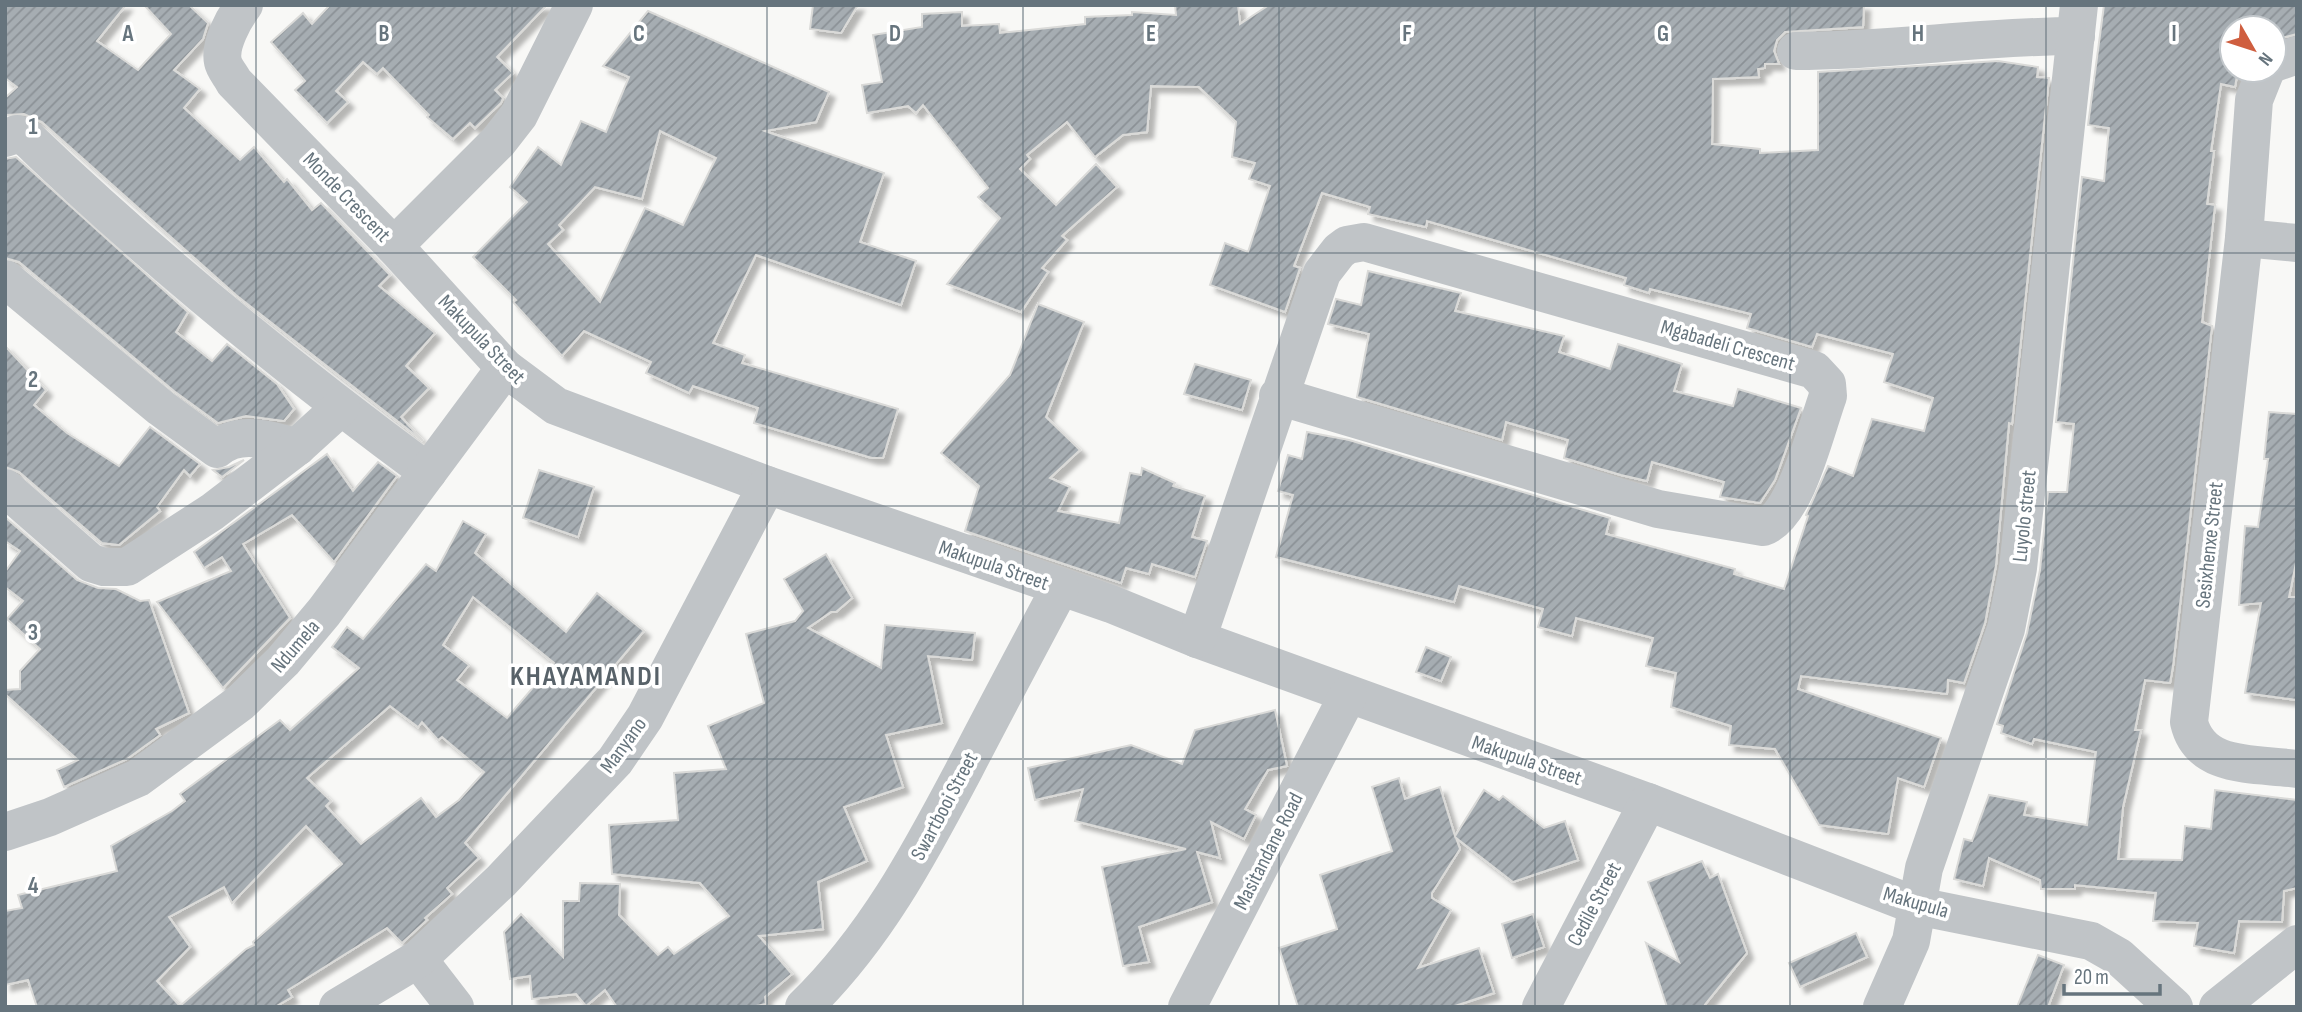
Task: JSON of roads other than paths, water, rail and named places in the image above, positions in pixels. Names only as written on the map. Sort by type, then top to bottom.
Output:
[{"type":"street","name":"Monde Crescent","points":[[244,5],[226,41],[223,62],[234,82],[394,246],[498,142],[519,115],[574,5]]},
{"type":"street","points":[[1796,51],[1850,51],[2008,37],[2078,21]]},
{"type":"street","name":"Luyolo street","points":[[1882,1007],[1911,941],[1924,868],[2006,629],[2018,568],[2078,21]]},
{"type":"street","name":"Sesixhenxe Street","points":[[2260,84],[2254,100],[2244,239],[2189,722],[2192,737],[2212,758],[2297,769]]},
{"type":"street","points":[[5,138],[17,134],[27,138],[178,278],[428,472]]},
{"type":"street","points":[[2244,239],[2297,243]]},
{"type":"street","name":"Mgabadeli Crescent","points":[[1197,639],[1278,396],[1322,273],[1347,245],[1364,242],[1814,370],[1827,384],[1828,396],[1788,506],[1774,524],[1763,527],[1658,509],[1278,396]]},
{"type":"street","name":"Makupula Street","points":[[394,246],[505,368],[545,399],[583,418],[1111,604],[1348,695],[1648,802]]},
{"type":"street","points":[[5,279],[160,408],[213,460]]},
{"type":"street","name":"Ndumela","points":[[5,832],[50,817],[138,778],[240,703],[283,662],[316,622],[505,368]]},
{"type":"street","points":[[5,488],[92,563],[104,567],[127,567],[212,512],[297,447],[341,407]]},
{"type":"street","points":[[212,512],[213,460],[224,442],[248,437],[297,447]]},
{"type":"street","name":"Manyano","points":[[338,1007],[418,959],[539,842],[615,761],[645,717],[767,485]]},
{"type":"street","name":"Swartbooi Street","points":[[804,1007],[836,976],[887,909],[923,849],[1060,588]]},
{"type":"street","name":"Masitandane Road","points":[[1187,1007],[1348,695]]},
{"type":"street","name":"Makupula","points":[[1648,802],[1917,906],[2091,941],[2119,957],[2174,1007]]},
{"type":"street","name":"Cedile Street","points":[[1541,1007],[1648,802]]},
{"type":"street","points":[[2218,1007],[2297,944]]},
{"type":"street","points":[[418,959],[455,1007]]},
{"type":"district","name":"KHAYAMANDI","points":[[586,675]]}]
